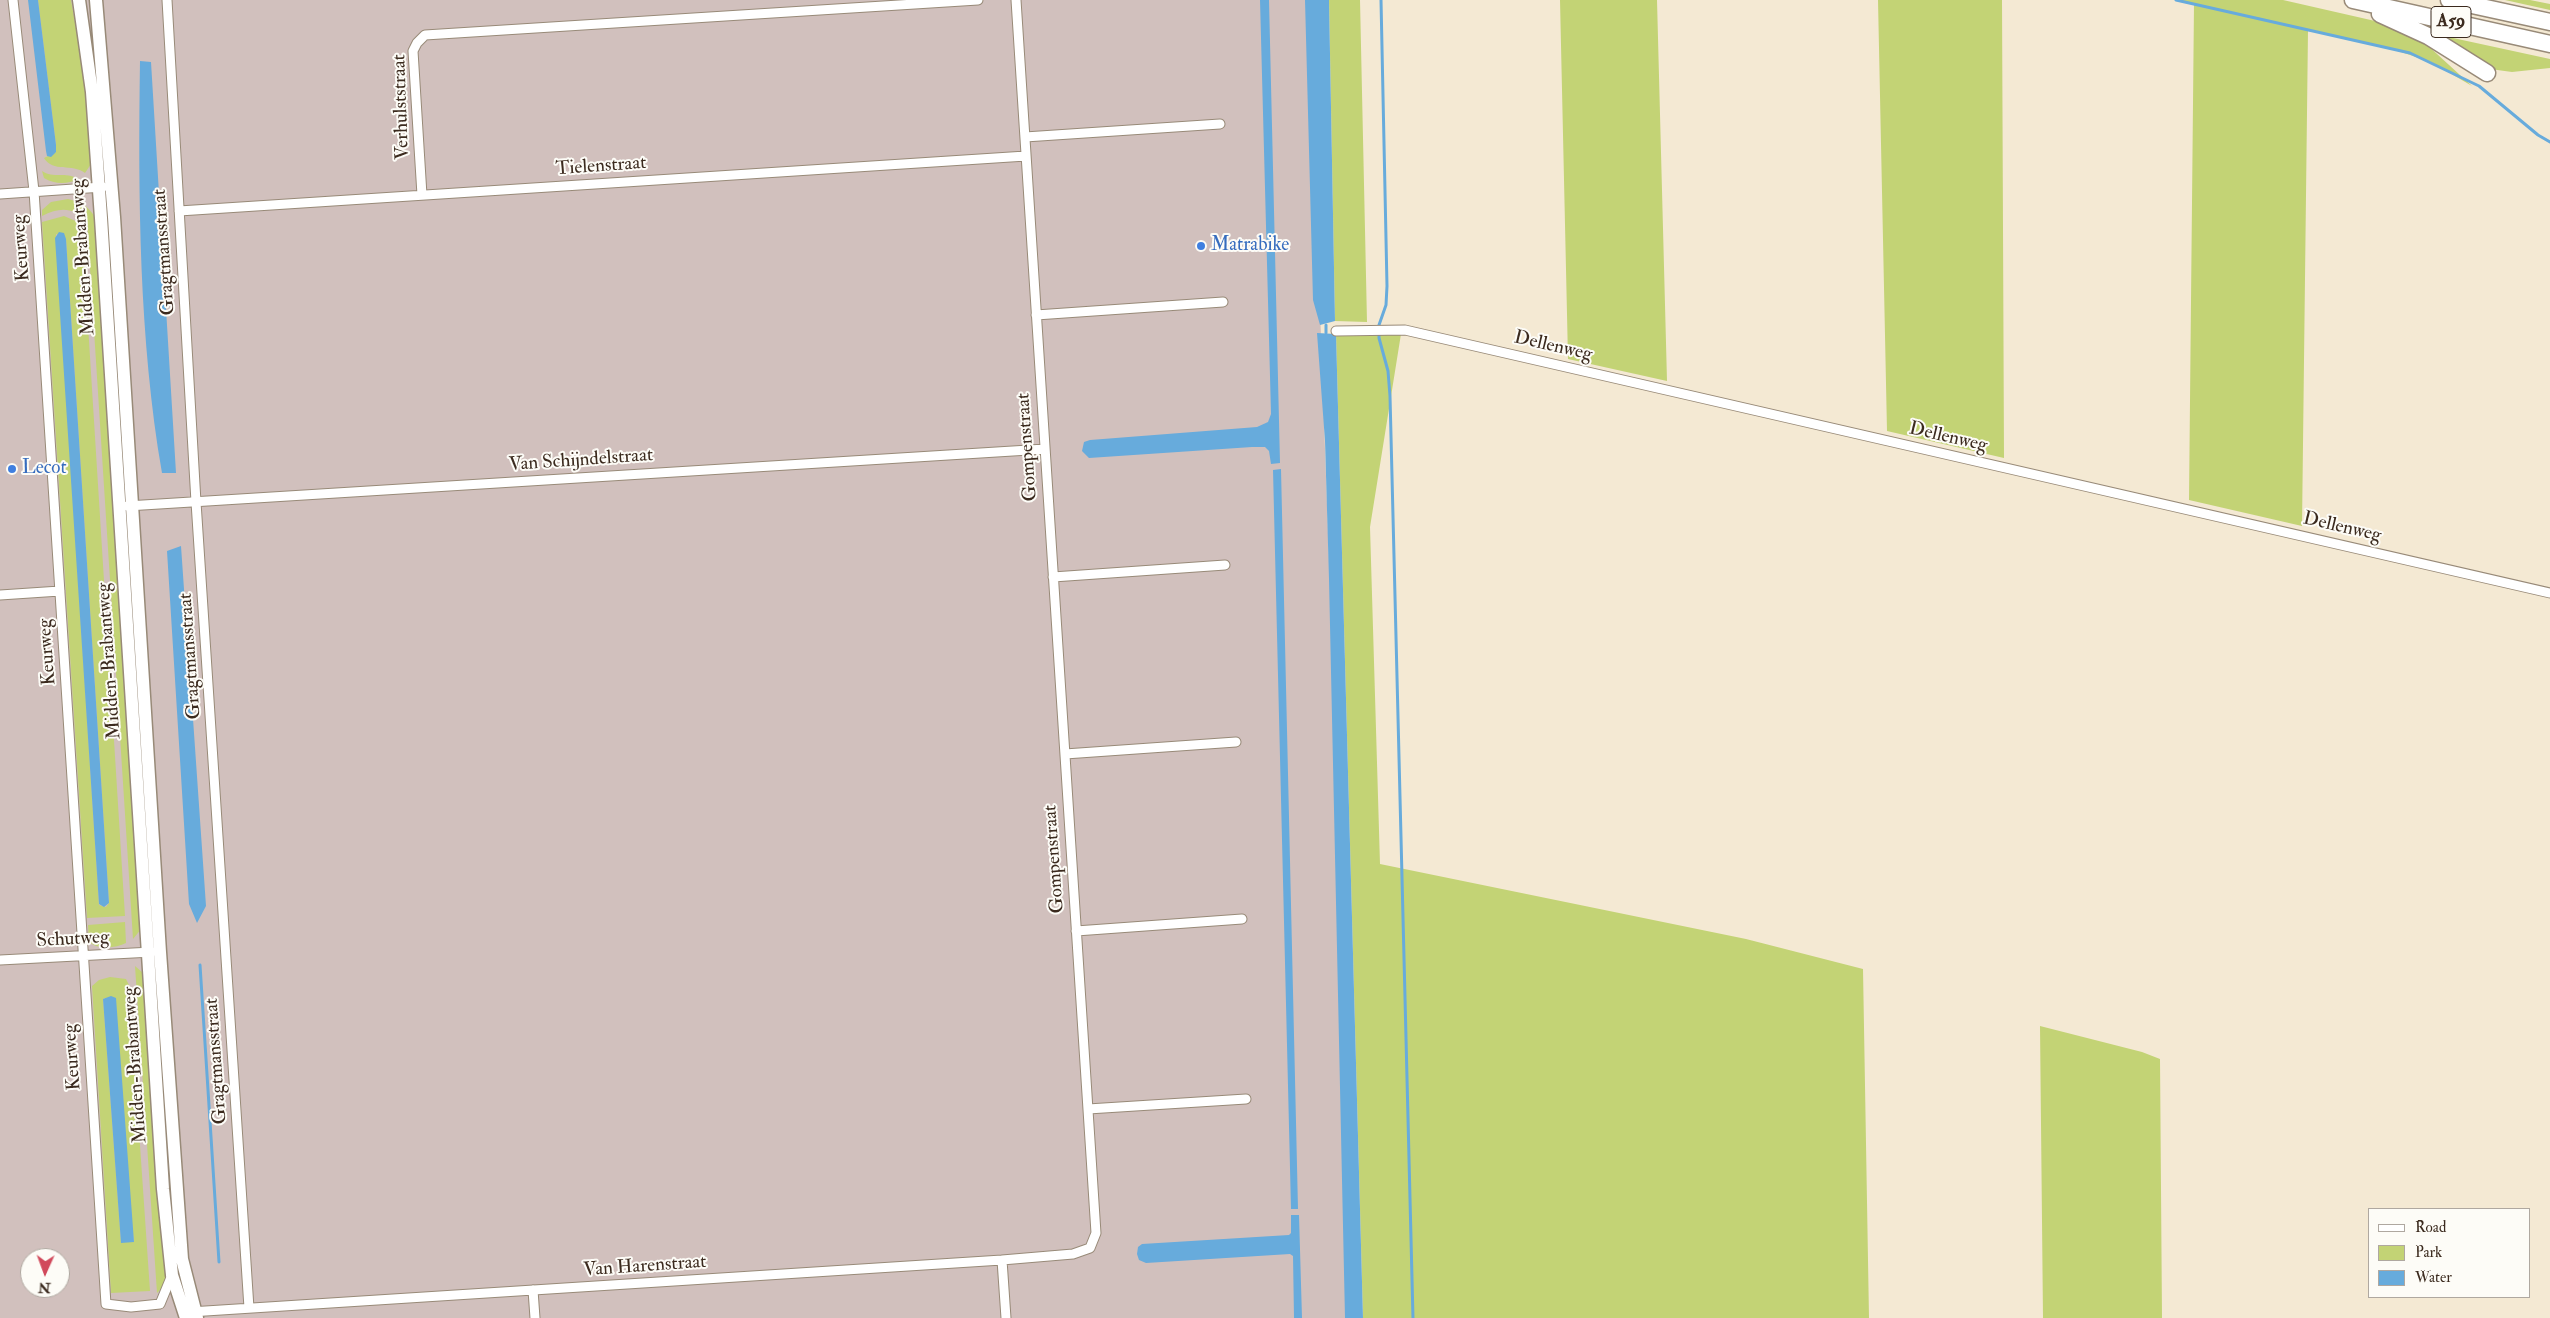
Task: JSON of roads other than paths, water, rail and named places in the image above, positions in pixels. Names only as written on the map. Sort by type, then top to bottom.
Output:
[{"type":"highway","name":"A59","points":[[2348,0],[2428,36],[2487,73]]},
{"type":"highway","name":"A59","points":[[2353,0],[2550,44]]},
{"type":"highway","name":"A59","points":[[2449,0],[2550,22]]},
{"type":"street","name":"Keurweg","points":[[13,0],[34,191],[106,1304],[141,1307],[160,1304],[172,1275]]},
{"type":"street","name":"Midden-Brabantweg","points":[[79,0],[105,187],[133,506],[163,1189],[172,1275],[191,1315]]},
{"type":"street","name":"Midden-Brabantweg","points":[[96,0],[119,506],[154,952],[182,1260],[191,1315]]},
{"type":"street","name":"Verhulststraat","points":[[422,195],[413,52],[417,43],[425,35],[978,0]]},
{"type":"street","name":"Gompenstraat","points":[[1016,0],[1096,1233]]},
{"type":"street","name":"Gragtmansstraat","points":[[166,1],[196,502],[249,1308]]},
{"type":"street","points":[[1024,137],[1220,124]]},
{"type":"street","name":"Tielenstraat","points":[[179,211],[1026,156]]},
{"type":"street","points":[[0,194],[105,187]]},
{"type":"street","points":[[1036,315],[1223,302]]},
{"type":"street","name":"Dellenweg","points":[[1336,331],[1405,330],[2550,592]]},
{"type":"street","name":"Van Schijndelstraat","points":[[119,506],[1045,448]]},
{"type":"street","points":[[1053,577],[1225,565]]},
{"type":"street","points":[[0,594],[60,591]]},
{"type":"street","points":[[1064,754],[1236,742]]},
{"type":"street","name":"Gompenstraat","points":[[1076,931],[1242,919]]},
{"type":"street","name":"Schutweg","points":[[0,960],[154,952]]},
{"type":"street","points":[[1088,1109],[1246,1099]]},
{"type":"street","name":"Van Harenstraat","points":[[191,1315],[249,1308],[1073,1254],[1090,1248],[1096,1233]]},
{"type":"street","points":[[1002,1260],[1006,1318]]},
{"type":"street","points":[[533,1290],[534,1318]]},
{"type":"water","points":[[28,0],[38,0],[56,145],[56,152],[51,157],[47,156],[46,151]]},
{"type":"water","points":[[1260,0],[1269,0],[1280,463],[1271,464],[1269,451],[1265,447],[1089,458],[1082,451],[1084,442],[1090,440],[1257,427],[1268,422],[1271,414]]},
{"type":"water","points":[[1305,0],[1329,0],[1335,321],[1320,325],[1313,300]]},
{"type":"water","points":[[140,61],[151,62],[176,473],[162,473],[154,422],[144,320],[139,164]]},
{"type":"water","points":[[59,232],[64,233],[66,239],[109,903],[104,907],[99,904],[55,238]]},
{"type":"water","points":[[1317,333],[1336,334],[1363,1318],[1345,1318],[1329,579],[1325,441]]},
{"type":"water","points":[[1281,469],[1298,1209],[1291,1209],[1273,470]]},
{"type":"water","points":[[181,546],[206,906],[197,923],[189,904],[167,551]]},
{"type":"water","points":[[111,996],[116,998],[134,1242],[121,1243],[103,999]]},
{"type":"water","points":[[1291,1215],[1299,1215],[1302,1318],[1294,1318],[1293,1256],[1290,1254],[1146,1263],[1139,1260],[1137,1254],[1138,1247],[1142,1244],[1289,1235],[1291,1233]]},
{"type":"waterway","points":[[1381,0],[1387,286],[1386,305],[1379,325],[1379,338],[1388,371],[1390,396],[1413,1318]]},
{"type":"waterway","points":[[2176,0],[2410,53],[2479,86],[2538,135],[2550,142]]},
{"type":"waterway","points":[[1326,325],[1326,333]]},
{"type":"waterway","points":[[200,965],[219,1262]]},
{"type":"place","name":"Matrabike","points":[[1201,246]]},
{"type":"place","name":"Lecot","points":[[12,469]]}]
